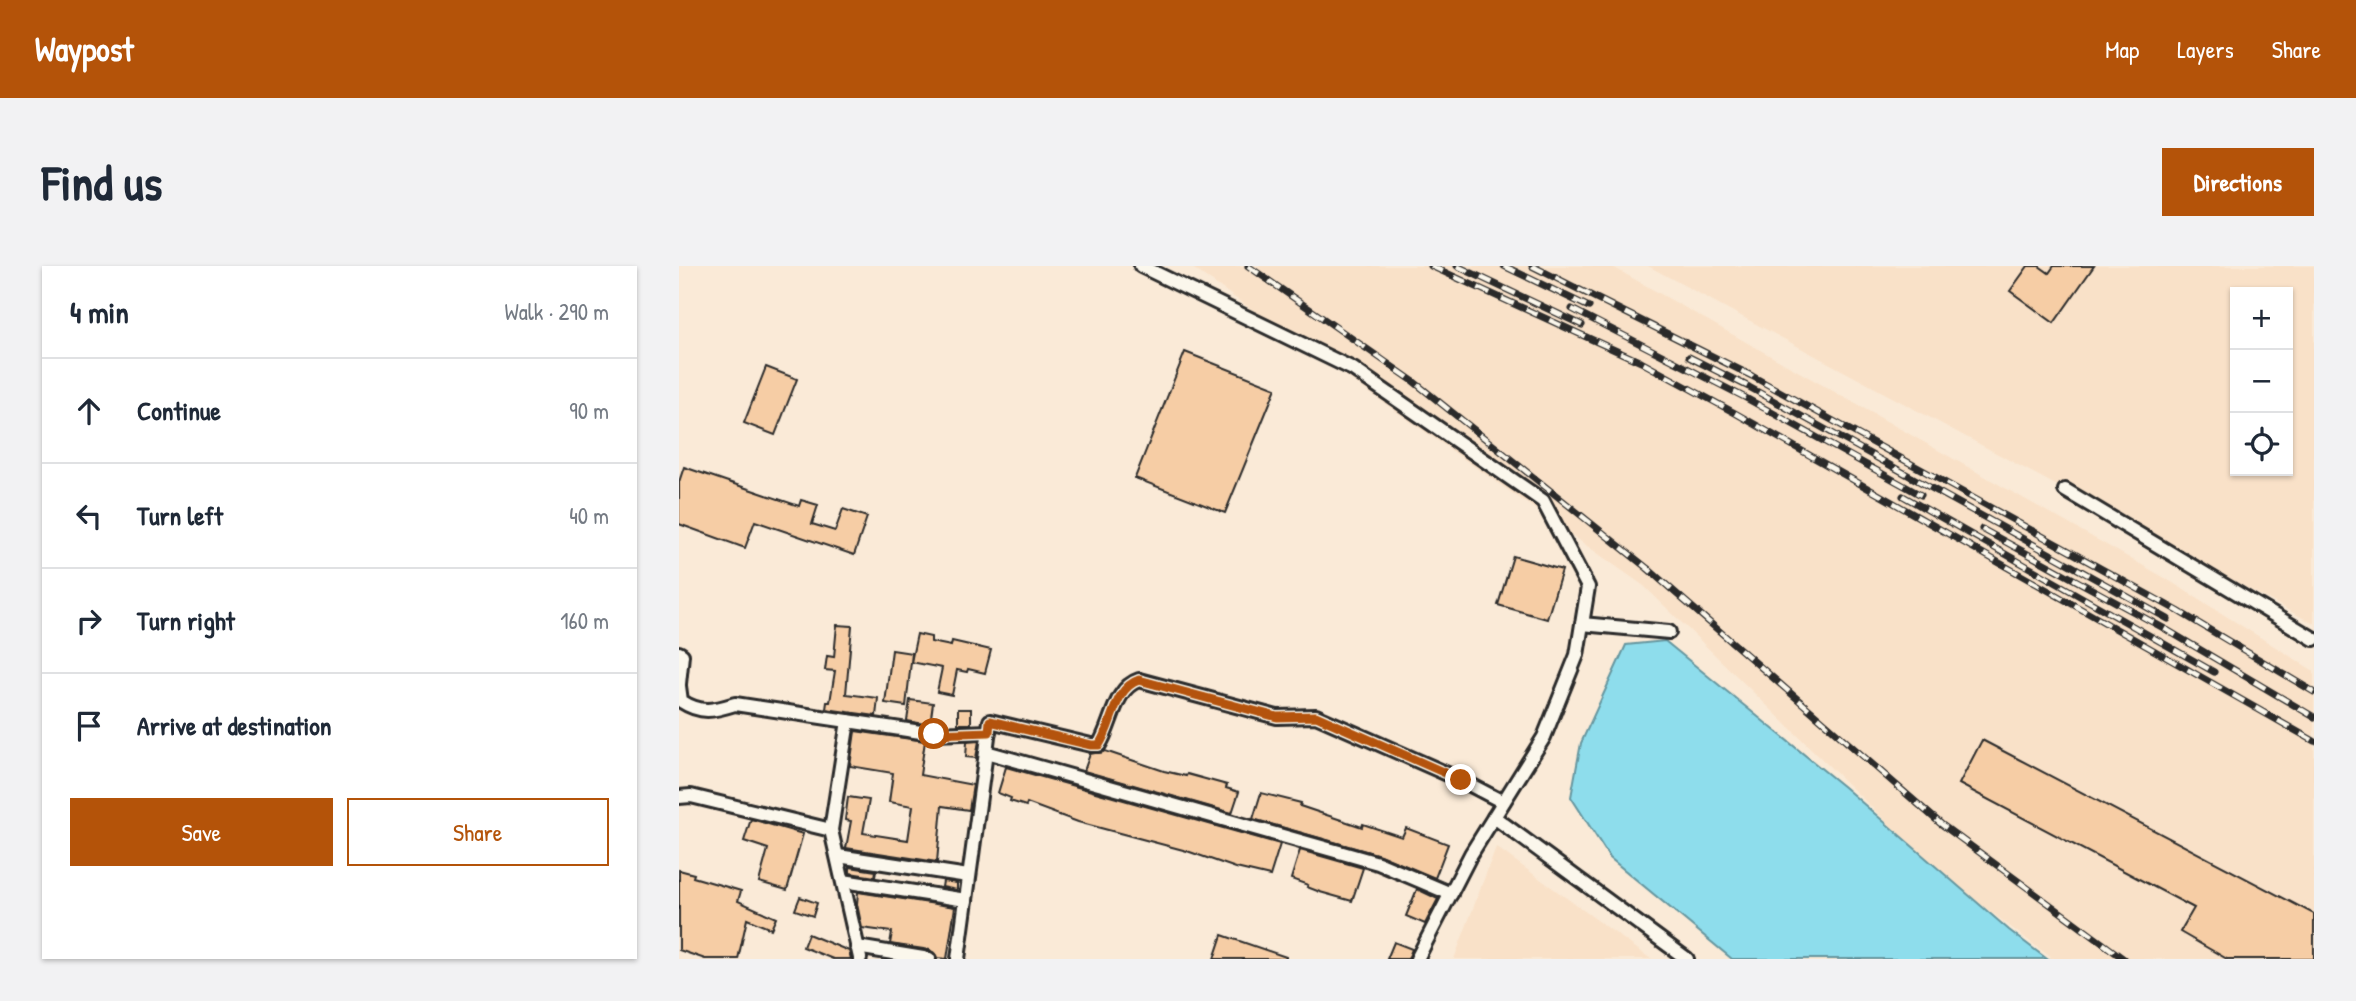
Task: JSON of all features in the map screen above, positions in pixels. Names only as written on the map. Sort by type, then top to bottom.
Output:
[{"type":"street","points":[[1141,266],[1353,369],[1543,501],[1588,587],[1577,655],[1544,737],[1494,817],[1417,959]]},
{"type":"street","points":[[2065,490],[2314,639]]},
{"type":"street","points":[[1582,624],[1669,632]]},
{"type":"street","points":[[679,653],[683,661],[679,685],[681,701],[694,710],[716,710],[735,704],[934,734],[989,732]]},
{"type":"street","points":[[958,959],[990,721],[1099,745],[1123,689],[1139,680],[1277,717],[1316,716],[1461,780],[1503,802]]},
{"type":"street","points":[[848,721],[831,830],[858,953],[929,959]]},
{"type":"street","points":[[986,752],[1333,853],[1378,863],[1451,894]]},
{"type":"street","points":[[679,797],[691,796],[831,830]]},
{"type":"street","points":[[1494,817],[1687,959]]},
{"type":"street","points":[[838,856],[968,876]]},
{"type":"street","points":[[843,881],[966,900]]},
{"type":"shaded area","points":[[1190,266],[1611,266],[2165,578],[2314,671],[2314,959],[2053,959],[1938,872],[1644,586]]},
{"type":"shaded area","points":[[1648,266],[2314,266],[2314,624]]},
{"type":"shaded area","points":[[1496,847],[1651,959],[1454,959]]},
{"type":"water","points":[[1665,641],[1844,787],[2009,930],[2047,959],[1732,959],[1610,858],[1571,797],[1581,743],[1626,645]]},
{"type":"building","points":[[2028,266],[2039,266],[2049,273],[2054,266],[2094,266],[2054,323],[2010,291]]},
{"type":"building","points":[[1185,352],[1276,388],[1225,513],[1135,478]]},
{"type":"building","points":[[766,367],[797,379],[775,435],[744,423]]},
{"type":"building","points":[[684,467],[799,506],[801,500],[818,505],[812,524],[835,531],[843,509],[867,517],[854,555],[755,521],[745,548],[679,524],[679,482]]},
{"type":"building","points":[[1513,556],[1562,570],[1547,619],[1498,605]]},
{"type":"building","points":[[837,625],[852,626],[846,694],[878,698],[876,716],[826,709],[827,702],[830,702],[835,671],[825,670],[827,656],[834,657]]},
{"type":"building","points":[[917,634],[931,637],[931,642],[951,646],[952,641],[991,650],[985,673],[968,669],[967,672],[957,670],[952,695],[937,692],[942,668],[911,662]]},
{"type":"building","points":[[892,650],[912,653],[906,706],[885,703]]},
{"type":"building","points":[[910,700],[933,703],[930,725],[907,721]]},
{"type":"building","points":[[958,709],[971,709],[971,724],[958,724]]},
{"type":"building","points":[[855,731],[925,741],[920,775],[973,785],[969,810],[942,806],[937,862],[846,848],[851,821],[845,820],[848,797],[869,800],[863,833],[908,840],[913,806],[889,802],[893,773],[850,766]]},
{"type":"building","points":[[1982,740],[2314,914],[2314,959],[2227,959],[2180,932],[2194,908],[1959,784]]},
{"type":"building","points":[[979,741],[976,758],[966,757],[967,742]]},
{"type":"building","points":[[1105,751],[1164,771],[1227,785],[1226,788],[1239,792],[1232,813],[1084,771],[1090,754]]},
{"type":"building","points":[[1006,767],[1280,844],[1270,876],[1078,822],[1027,803],[1026,806],[1010,801],[1011,798],[998,793]]},
{"type":"building","points":[[1261,793],[1301,803],[1300,806],[1362,827],[1363,824],[1402,837],[1406,828],[1448,844],[1435,878],[1380,855],[1253,819]]},
{"type":"building","points":[[751,819],[803,834],[787,890],[759,882],[768,849],[744,841]]},
{"type":"building","points":[[1300,850],[1363,868],[1352,901],[1320,892],[1291,879]]},
{"type":"building","points":[[850,867],[876,871],[875,877],[850,873]]},
{"type":"building","points":[[679,870],[694,874],[693,877],[741,891],[738,901],[776,918],[771,929],[747,919],[738,959],[705,959],[679,950]]},
{"type":"building","points":[[943,881],[957,883],[957,890],[942,887]]},
{"type":"building","points":[[1417,889],[1438,899],[1425,924],[1406,916]]},
{"type":"building","points":[[858,892],[955,907],[947,959],[937,958],[930,950],[890,944],[892,932],[862,928],[857,904]]},
{"type":"building","points":[[800,897],[817,903],[813,916],[795,910]]},
{"type":"building","points":[[808,934],[849,951],[851,959],[833,959],[803,947]]},
{"type":"building","points":[[1222,935],[1286,957],[1286,959],[1214,959]]},
{"type":"building","points":[[1394,942],[1412,949],[1408,959],[1387,959]]},
{"type":"railway","points":[[1248,266],[1413,381],[1647,568],[1941,824],[2124,959]]},
{"type":"railway","points":[[1431,266],[1641,362],[2314,741]]},
{"type":"railway","points":[[1457,266],[1582,325]]},
{"type":"railway","points":[[1504,266],[1589,307]]},
{"type":"railway","points":[[1532,266],[1752,376],[2178,611],[2314,692]]},
{"type":"railway","points":[[1572,309],[1744,397],[1921,495]]},
{"type":"railway","points":[[1689,357],[1749,387],[2168,619]]},
{"type":"railway","points":[[1903,496],[2214,672]]},
{"type":"railway","points":[[1982,529],[2167,630],[2314,717]]},
{"type":"route","points":[[934,734],[989,732],[990,721],[1099,745],[1123,689],[1139,680],[1277,717],[1316,716],[1461,780]]}]
